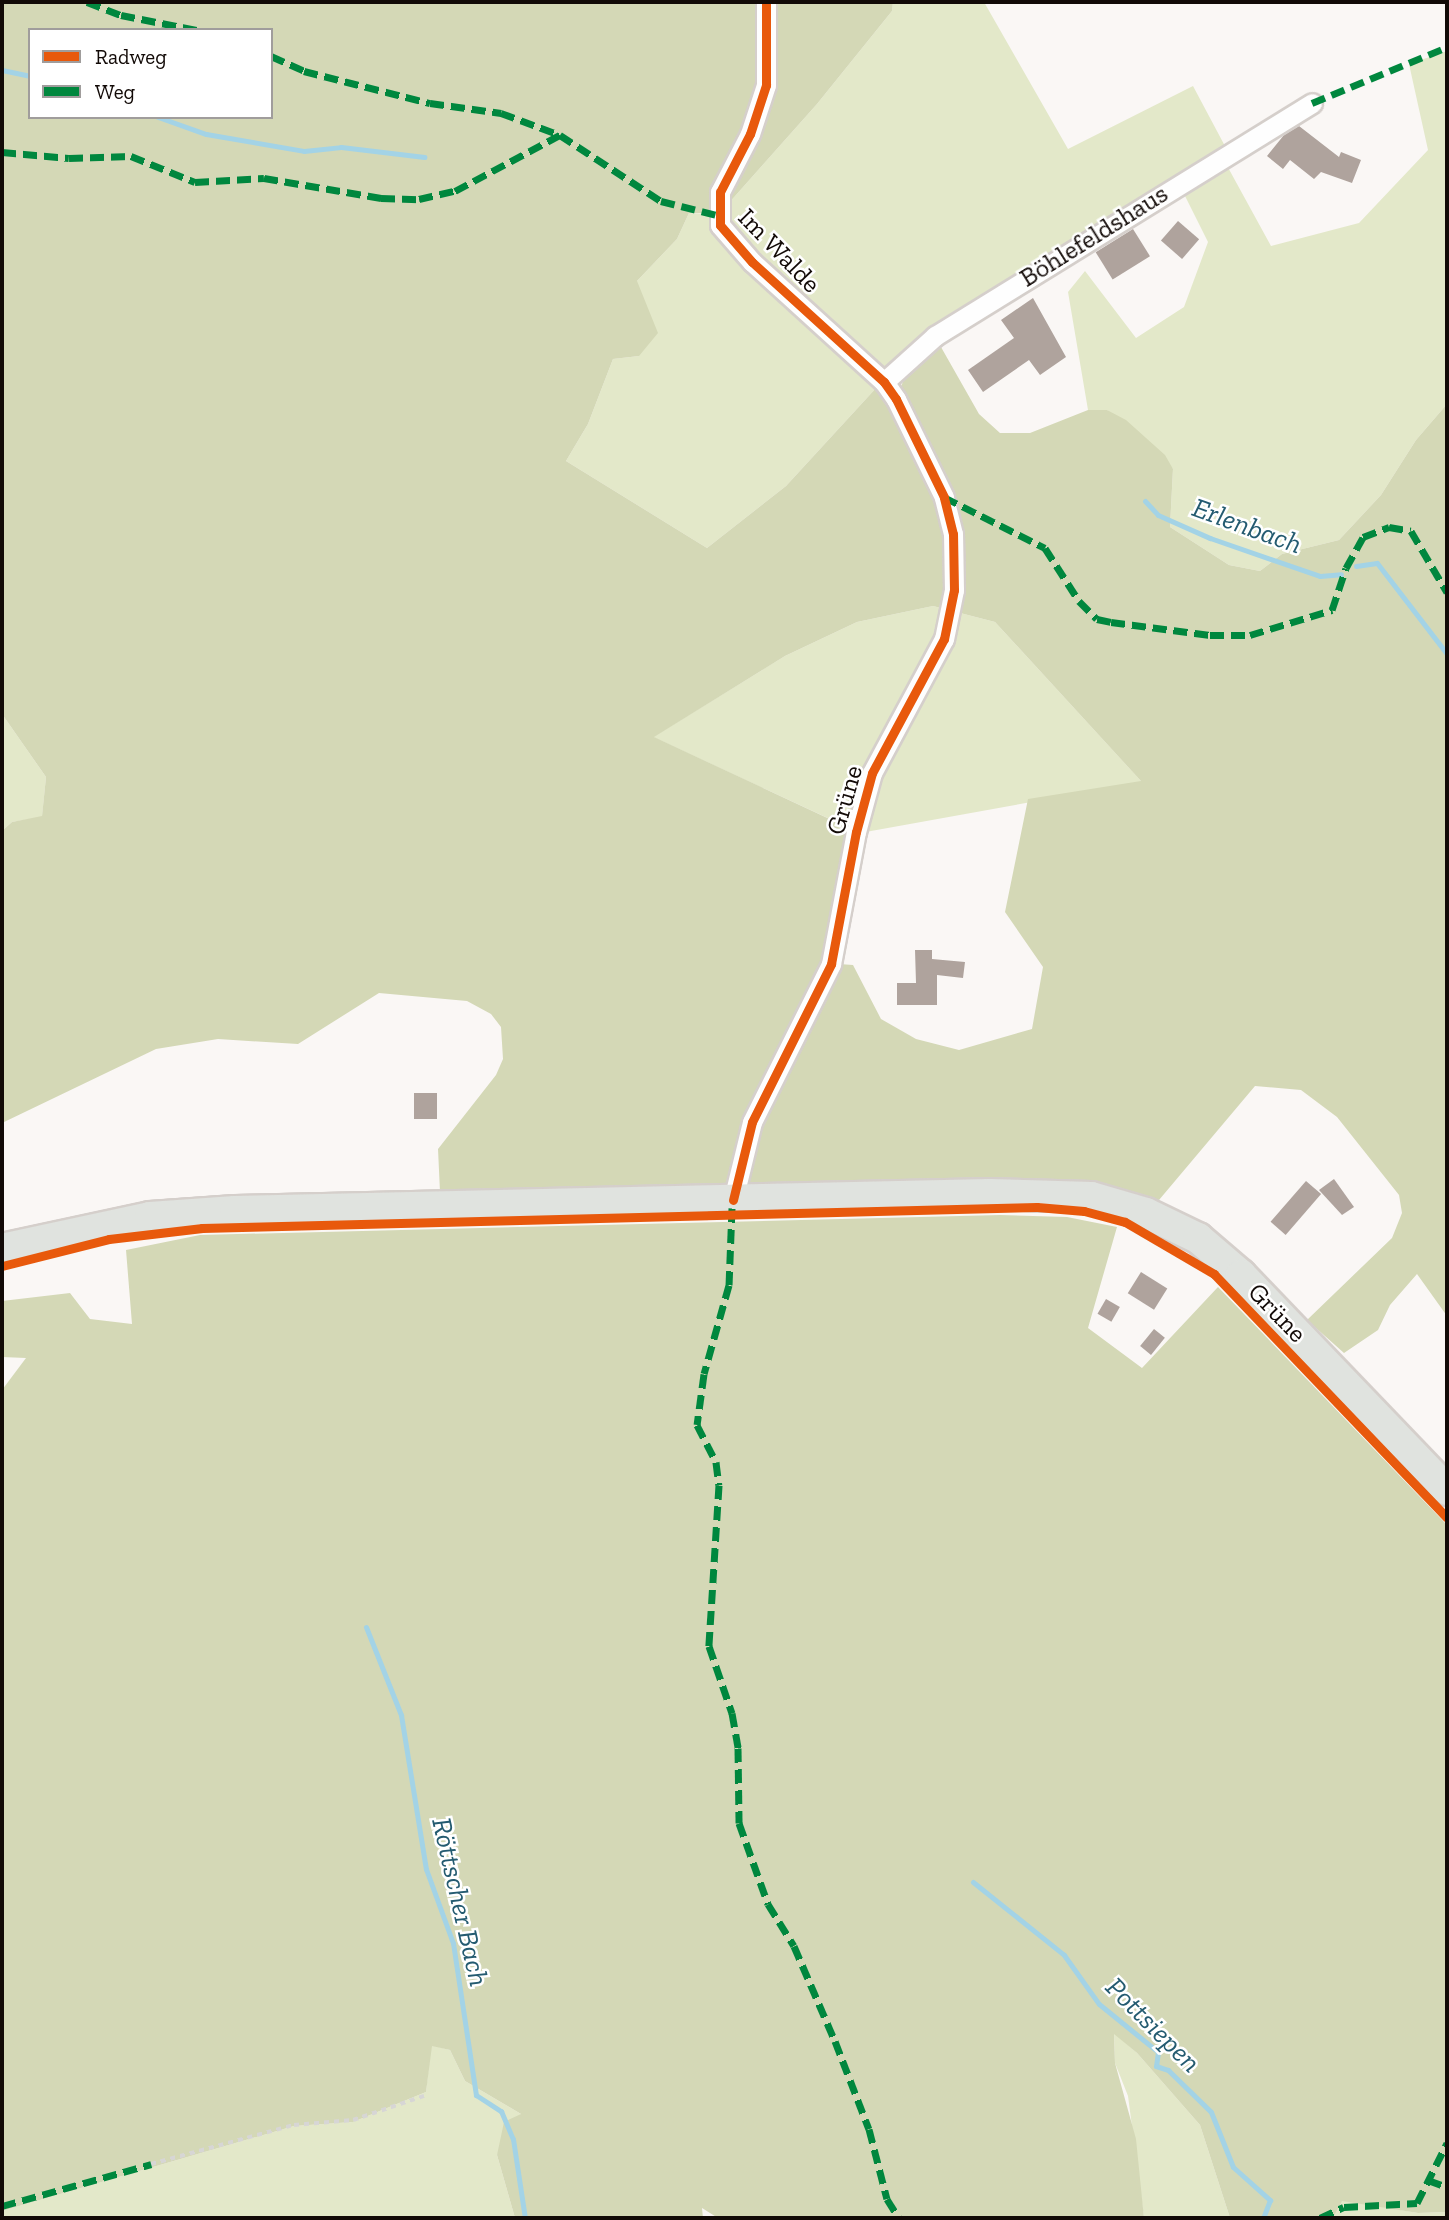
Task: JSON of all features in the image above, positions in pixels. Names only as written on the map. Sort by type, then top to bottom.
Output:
[{"type":"main road","name":"Grüne","points":[[2,1249],[150,1217],[401,1207],[1028,1195],[1091,1197],[1146,1213],[1198,1238],[1241,1275],[1447,1490]]},
{"type":"street","name":"Im Walde","points":[[766,2],[766,86],[750,134],[720,192],[720,225],[752,262],[884,382]]},
{"type":"street","name":"Böhlefeldshaus","points":[[884,382],[935,336],[1312,103]]},
{"type":"street","name":"Grüne","points":[[733,1200],[752,1122],[831,964],[856,832],[872,773],[932,665],[952,612],[955,558],[944,497],[884,382]]},
{"type":"path","points":[[151,2164],[294,2124],[354,2120],[424,2096]]},
{"type":"green space","points":[[2,2],[893,2],[892,11],[817,104],[720,213],[689,213],[677,239],[637,281],[658,333],[639,356],[613,359],[588,424],[566,461],[707,548],[786,486],[877,387],[900,389],[912,359],[937,340],[979,414],[1000,433],[1030,433],[1088,410],[1107,410],[1126,420],[1165,455],[1173,469],[1170,527],[1229,565],[1260,571],[1282,554],[1339,540],[1381,495],[1416,440],[1447,404],[1447,1316],[1417,1274],[1390,1305],[1378,1330],[1344,1353],[1307,1320],[1392,1238],[1402,1213],[1399,1195],[1337,1117],[1301,1090],[1255,1086],[1159,1200],[1070,1180],[440,1192],[438,1149],[496,1075],[503,1059],[501,1027],[491,1014],[467,1001],[379,993],[298,1044],[218,1039],[156,1049],[2,1123],[2,831],[12,822],[42,816],[46,777],[2,714]],"holes":[[[933,606],[995,622],[1141,781],[1028,799],[1005,912],[1043,967],[1032,1029],[959,1050],[916,1039],[881,1019],[853,965],[825,963],[851,829],[654,737],[785,656],[857,622]]]},
{"type":"green space","points":[[893,2],[984,2],[1068,149],[1193,86],[1226,148],[889,366],[876,369],[795,296],[720,213],[817,104],[892,11]]},
{"type":"green space","points":[[1447,51],[1447,404],[1416,440],[1381,495],[1339,540],[1282,554],[1260,571],[1229,565],[1170,527],[1173,469],[1107,410],[1088,410],[1068,292],[1085,271],[1136,338],[1184,307],[1208,242],[1182,190],[1225,162],[1271,246],[1359,223],[1428,150],[1409,64]]},
{"type":"green space","points":[[689,213],[712,214],[877,387],[786,486],[707,548],[566,461],[588,424],[613,359],[639,356],[637,281],[677,239]]},
{"type":"green space","points":[[933,606],[995,622],[1142,782],[860,833],[653,737],[785,656],[857,622]]},
{"type":"green space","points":[[2,714],[46,777],[42,817],[12,822],[2,831]]},
{"type":"green space","points":[[1000,1215],[1067,1217],[1117,1227],[1088,1328],[1142,1368],[1218,1287],[1447,1525],[1447,2212],[1418,2213],[1342,2201],[1333,2218],[1230,2218],[1200,2125],[1137,2053],[1114,2034],[1115,2063],[1136,2139],[1144,2218],[718,2218],[702,2208],[703,2218],[515,2218],[497,2155],[504,2122],[521,2114],[465,2081],[450,2050],[432,2046],[426,2092],[353,2122],[294,2126],[2,2211],[2,1390],[26,1358],[2,1357],[2,1301],[70,1293],[90,1319],[132,1324],[126,1250],[200,1235]]},
{"type":"green space","points":[[1114,2033],[1137,2053],[1200,2125],[1230,2218],[1144,2218],[1128,2096],[1115,2063]]},
{"type":"green space","points":[[431,2045],[450,2050],[465,2081],[521,2114],[497,2155],[515,2218],[2,2218],[2,2211],[294,2126],[353,2122],[426,2092]]},
{"type":"green space","points":[[1342,2200],[1418,2213],[1447,2212],[1445,2218],[1333,2218]]},
{"type":"building","points":[[1299,126],[1339,157],[1341,152],[1361,160],[1352,183],[1321,172],[1314,179],[1290,160],[1283,169],[1267,156],[1284,135]]},
{"type":"building","points":[[1178,221],[1199,239],[1182,259],[1161,241]]},
{"type":"building","points":[[1133,229],[1150,256],[1113,279],[1096,252]]},
{"type":"building","points":[[1033,298],[1066,357],[1040,375],[1029,360],[983,392],[968,370],[1014,338],[1001,320]]},
{"type":"building","points":[[915,950],[932,950],[932,959],[965,962],[963,978],[937,975],[937,1005],[897,1005],[897,983],[916,983]]},
{"type":"building","points":[[414,1093],[437,1093],[437,1119],[414,1119]]},
{"type":"building","points":[[1334,1179],[1354,1207],[1342,1215],[1319,1190]]},
{"type":"building","points":[[1306,1181],[1321,1194],[1286,1235],[1271,1222]]},
{"type":"building","points":[[1141,1272],[1167,1288],[1154,1310],[1128,1293]]},
{"type":"building","points":[[1106,1299],[1120,1307],[1111,1322],[1098,1314]]},
{"type":"building","points":[[1154,1329],[1165,1338],[1151,1355],[1140,1346]]},
{"type":"waterway","points":[[2,70],[28,76]]},
{"type":"waterway","points":[[164,119],[206,134],[304,151],[341,147],[424,157]]},
{"type":"waterway","name":"Erlenbach","points":[[1145,501],[1158,515],[1210,538],[1320,576],[1341,574]]},
{"type":"waterway","name":"Erlenbach","points":[[1356,566],[1377,563],[1447,654]]},
{"type":"waterway","name":"Röttscher Bach","points":[[366,1627],[401,1715],[426,1869],[453,1943],[476,2095],[501,2111],[513,2139],[525,2218]]},
{"type":"waterway","name":"Pottsiepen","points":[[973,1882],[1064,1955],[1099,2004],[1158,2052],[1156,2066],[1168,2070],[1211,2112],[1233,2167],[1270,2200],[1263,2218]]},
{"type":"marked path","points":[[87,2],[121,15],[187,28]]},
{"type":"marked path","points":[[1312,103],[1447,47]]},
{"type":"marked path","points":[[273,57],[304,71],[430,103],[501,113],[560,135]]},
{"type":"marked path","points":[[2,152],[69,158],[131,156],[195,182],[264,178],[381,198],[419,199],[455,191],[560,135],[661,201],[717,215]]},
{"type":"marked path","points":[[944,497],[1045,548],[1079,601],[1097,619],[1111,622],[1210,635],[1250,635],[1332,610],[1346,568],[1363,537],[1389,527],[1411,531],[1447,592]]},
{"type":"marked path","points":[[732,1208],[729,1285],[704,1374],[697,1425],[716,1462],[719,1485],[709,1646],[732,1713],[738,1748],[739,1823],[768,1904],[794,1946],[835,2041],[869,2129],[887,2199],[899,2218]]},
{"type":"marked path","points":[[1320,2218],[1344,2207],[1417,2203],[1447,2143]]},
{"type":"marked path","points":[[2,2206],[151,2164]]},
{"type":"marked path","points":[[1428,2180],[1447,2187]]},
{"type":"cycle path","points":[[733,1200],[752,1122],[831,964],[856,832],[872,773],[944,639],[954,590],[953,534],[944,497],[896,399],[884,382],[752,262],[720,225],[720,192],[750,134],[766,85],[766,2]]},
{"type":"cycle path","points":[[2,1266],[109,1239],[202,1228],[1037,1207],[1084,1211],[1125,1222],[1214,1274],[1447,1518]]}]
